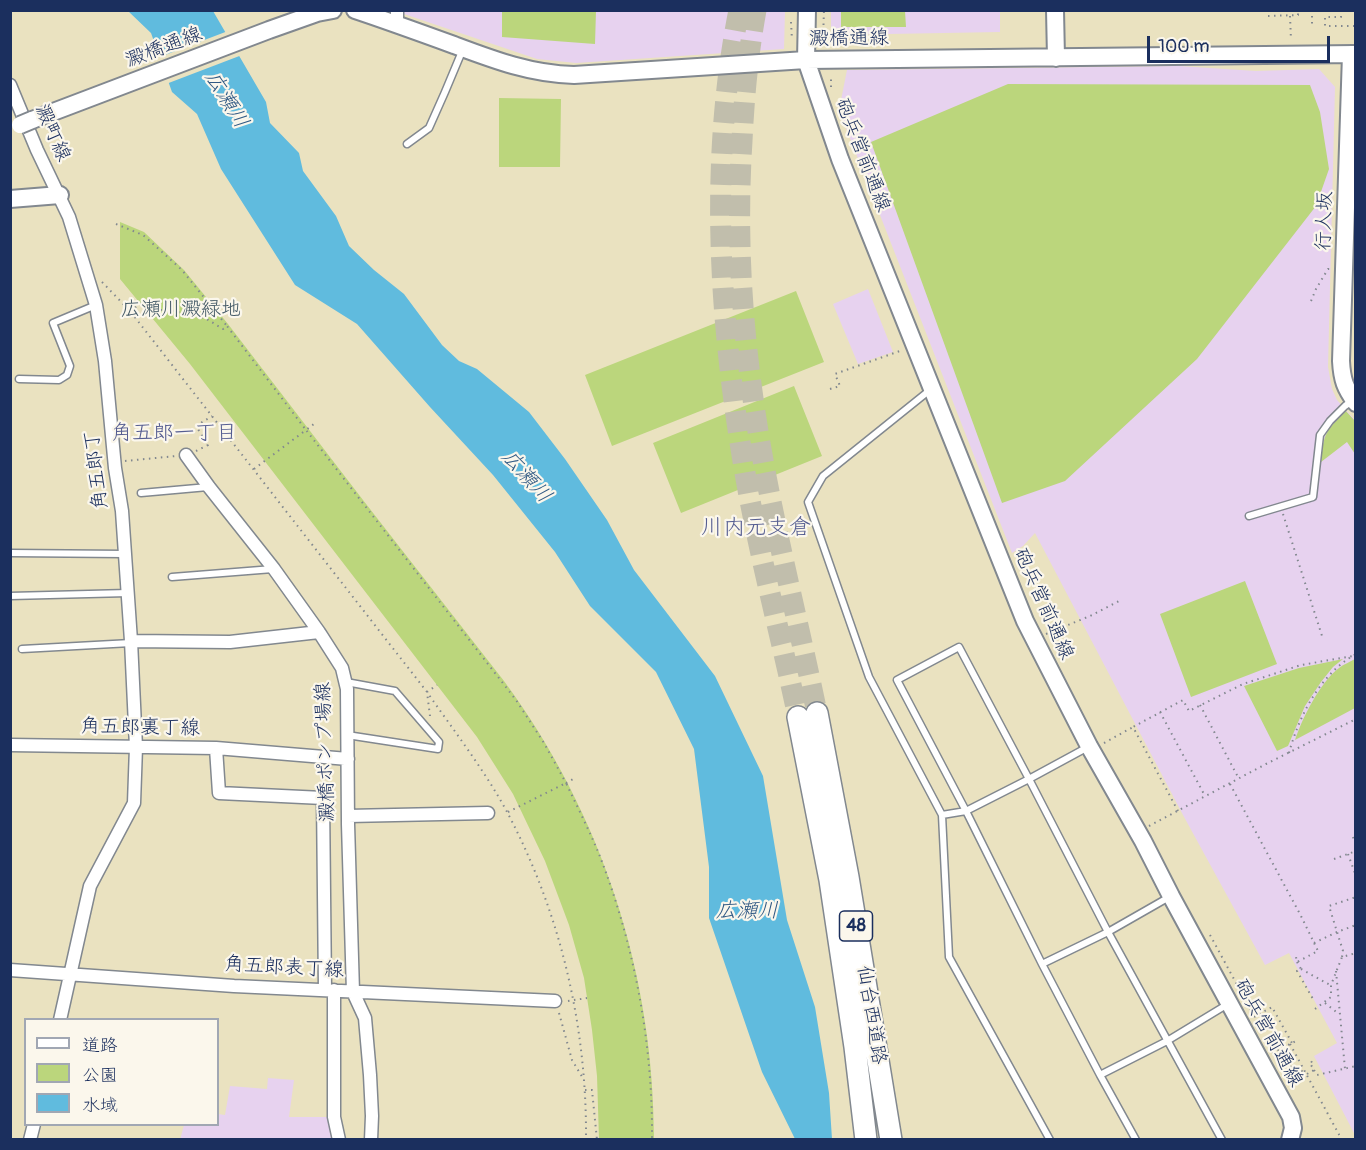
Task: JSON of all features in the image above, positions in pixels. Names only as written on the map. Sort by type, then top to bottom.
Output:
[{"type":"highway","name":"仙台西道路","points":[[866,1140],[808,715],[854,913],[891,1140]]},
{"type":"street","name":"澱橋通線","points":[[15,127],[269,30],[316,13],[333,10]]},
{"type":"street","name":"澱橋通線","points":[[355,10],[397,18],[463,48],[517,67],[556,75],[806,60],[1353,54]]},
{"type":"street","points":[[806,60],[807,10]]},
{"type":"street","points":[[1055,10],[1056,58]]},
{"type":"street","name":"行人坂","points":[[1352,398],[1342,377],[1341,361],[1353,54]]},
{"type":"street","name":"砲兵営前通線","points":[[806,60],[840,159],[1025,621],[1095,745],[1171,896],[1291,1117],[1293,1128],[1290,1140]]},
{"type":"street","name":"澱町線","points":[[10,85],[37,150],[60,195]]},
{"type":"street","points":[[10,199],[60,195]]},
{"type":"street","name":"角五郎丁","points":[[60,195],[96,305],[105,361],[125,554],[136,747],[134,803],[90,886],[72,975],[61,1018]]},
{"type":"street","name":"澱橋ポンプ場線","points":[[186,455],[274,569],[320,632],[342,668],[347,689],[353,992]]},
{"type":"street","points":[[131,642],[230,642],[320,632]]},
{"type":"street","name":"角五郎裏丁線","points":[[10,746],[216,748],[219,793],[323,798],[329,990]]},
{"type":"street","points":[[216,748],[348,759]]},
{"type":"street","points":[[348,816],[488,813]]},
{"type":"street","name":"角五郎表丁線","points":[[10,970],[234,986],[556,1003]]},
{"type":"street","points":[[329,990],[334,1117],[339,1140]]},
{"type":"street","points":[[353,992],[365,1018],[370,1075],[371,1140]]},
{"type":"lane","points":[[407,144],[429,128],[463,48]]},
{"type":"lane","points":[[19,379],[59,380],[67,375],[70,366],[53,323],[96,305]]},
{"type":"lane","points":[[932,389],[823,476],[808,502],[869,677],[942,815],[949,957],[1050,1140]]},
{"type":"lane","points":[[1249,516],[1313,497],[1320,435],[1352,398]]},
{"type":"lane","points":[[141,493],[209,487]]},
{"type":"lane","points":[[10,553],[125,554]]},
{"type":"lane","points":[[172,577],[274,569]]},
{"type":"lane","points":[[10,596],[128,593]]},
{"type":"lane","points":[[22,649],[131,642]]},
{"type":"lane","points":[[1136,1140],[1042,964],[966,811],[897,680],[959,647],[1108,932],[1221,1140]]},
{"type":"lane","points":[[345,681],[395,691],[440,742],[438,749],[347,735]]},
{"type":"lane","points":[[942,815],[966,811],[1095,745]]},
{"type":"lane","points":[[1042,964],[1108,932],[1171,896]]},
{"type":"lane","points":[[1100,1075],[1167,1041],[1228,1004]]},
{"type":"path","points":[[817,40],[823,40],[824,10]]},
{"type":"path","points":[[1268,10],[1268,16],[1298,15],[1298,10]]},
{"type":"path","points":[[1312,10],[1312,27]]},
{"type":"path","points":[[1340,26],[1341,10]]},
{"type":"path","points":[[1290,16],[1291,31]]},
{"type":"path","points":[[1341,17],[1325,18],[1325,26],[1356,26]]},
{"type":"path","points":[[831,77],[831,88]]},
{"type":"path","points":[[116,224],[142,235],[182,270],[516,700],[544,743],[566,783],[598,852],[628,941],[646,1037],[652,1140]]},
{"type":"path","points":[[1311,302],[1328,269],[1334,268]]},
{"type":"path","points":[[130,311],[143,302],[155,310],[170,310],[205,318],[223,329],[227,326]]},
{"type":"path","points":[[830,389],[840,386],[835,374],[900,351]]},
{"type":"path","points":[[122,462],[186,455],[208,445],[196,426],[212,415]]},
{"type":"path","points":[[254,469],[314,424]]},
{"type":"path","points":[[1281,507],[1323,639]]},
{"type":"path","points":[[1043,635],[1090,616],[1119,601]]},
{"type":"path","points":[[1095,745],[1183,700],[1189,711],[1254,680],[1300,665],[1354,655]]},
{"type":"path","points":[[1289,753],[1296,730],[1315,695],[1335,669],[1354,655]]},
{"type":"path","points":[[432,734],[427,692],[437,685]]},
{"type":"path","points":[[1200,705],[1239,779]]},
{"type":"path","points":[[1160,712],[1205,796]]},
{"type":"path","points":[[1147,828],[1356,719]]},
{"type":"path","points":[[1133,727],[1178,811]]},
{"type":"path","points":[[507,813],[573,779]]},
{"type":"path","points":[[1230,784],[1318,951],[1297,962]]},
{"type":"path","points":[[1353,837],[1356,845]]},
{"type":"path","points":[[1334,858],[1356,851]]},
{"type":"path","points":[[1348,854],[1356,876]]},
{"type":"path","points":[[1315,1009],[1331,997],[1331,985],[1343,951],[1329,906],[1356,897]]},
{"type":"path","points":[[1314,943],[1356,925]]},
{"type":"path","points":[[1203,928],[1211,936],[1258,1023]]},
{"type":"path","points":[[1342,957],[1356,953]]},
{"type":"path","points":[[1296,957],[1301,969],[1331,985]]},
{"type":"path","points":[[1301,969],[1297,971],[1313,999],[1311,1001]]},
{"type":"path","points":[[1336,970],[1345,1069]]},
{"type":"path","points":[[571,1001],[587,998]]},
{"type":"path","points":[[556,1003],[572,1060],[584,1080]]},
{"type":"path","points":[[1324,1003],[1340,1015]]},
{"type":"path","points":[[1254,1017],[1272,1007],[1293,1043],[1306,1073],[1342,1140]]},
{"type":"path","points":[[1276,1036],[1283,1048]]},
{"type":"path","points":[[1272,1053],[1293,1043]]},
{"type":"path","points":[[1311,1060],[1313,1064],[1311,1065],[1317,1075],[1356,1065]]},
{"type":"path","points":[[1279,1062],[1306,1073],[1314,1070]]},
{"type":"path","points":[[585,1090],[592,1090],[597,1140]]},
{"type":"shaded area","points":[[404,11],[785,11],[784,49],[576,63],[537,59],[404,14]]},
{"type":"shaded area","points":[[831,11],[1000,11],[1000,32],[831,35]]},
{"type":"shaded area","points":[[1179,66],[1256,71],[1319,69],[1335,87],[1328,367],[1332,389],[1337,400],[1356,421],[1355,1135],[1314,1056],[1337,1043],[1289,953],[1265,965],[1183,815],[1035,533],[1023,546],[1012,553],[839,110],[847,70]]},
{"type":"shaded area","points":[[868,289],[893,352],[858,364],[833,304]]},
{"type":"shaded area","points":[[268,1078],[294,1080],[289,1117],[334,1117],[339,1140],[180,1140],[184,1126],[219,1126],[219,1114],[225,1115],[230,1086],[267,1089]]},
{"type":"green space","points":[[502,11],[596,11],[595,44],[502,37]]},
{"type":"green space","points":[[841,11],[905,11],[906,27],[841,27]]},
{"type":"green space","points":[[1008,84],[1310,85],[1320,112],[1329,169],[1316,206],[1197,359],[1065,481],[1002,503],[871,142]]},
{"type":"green space","points":[[499,98],[561,99],[560,167],[499,167]]},
{"type":"green space","name":"広瀬川澱緑地","points":[[120,222],[144,232],[184,270],[504,681],[539,732],[569,785],[595,841],[616,898],[632,957],[644,1017],[652,1077],[654,1139],[599,1139],[597,1076],[584,978],[569,925],[545,861],[513,794],[477,737],[190,364],[120,279]]},
{"type":"green space","points":[[796,291],[824,362],[612,446],[585,375]]},
{"type":"green space","points":[[794,386],[822,456],[681,513],[653,443]]},
{"type":"green space","points":[[1346,411],[1355,421],[1355,454],[1347,442],[1321,462],[1327,433]]},
{"type":"green space","points":[[1245,581],[1277,664],[1191,697],[1160,614]]},
{"type":"green space","points":[[1343,659],[1333,667],[1305,706],[1288,746],[1277,751],[1244,686],[1299,668]]},
{"type":"green space","points":[[1355,659],[1355,708],[1295,740],[1307,712],[1325,682],[1339,668]]},
{"type":"water","name":"広瀬川","points":[[128,11],[213,11],[266,102],[270,123],[299,153],[303,171],[336,216],[349,246],[404,294],[442,345],[459,361],[477,369],[529,412],[607,520],[634,570],[715,676],[763,776],[787,920],[815,1007],[829,1093],[832,1139],[795,1139],[762,1072],[709,918],[709,867],[694,749],[656,672],[590,606],[555,552],[493,475],[357,324],[295,285],[221,169],[197,114],[172,92],[151,33]]},
{"type":"pier","points":[[228,31],[242,55],[166,84],[157,58]]},
{"type":"tunnel","points":[[739,10],[724,125],[721,183],[724,300],[736,416],[745,473],[798,717]]},
{"type":"tunnel","points":[[756,10],[747,76],[740,170],[740,258],[744,317],[763,461],[817,713]]},
{"type":"district","name":"角五郎一丁目","points":[[174,434]]},
{"type":"district","name":"川内元支倉","points":[[756,528]]}]
